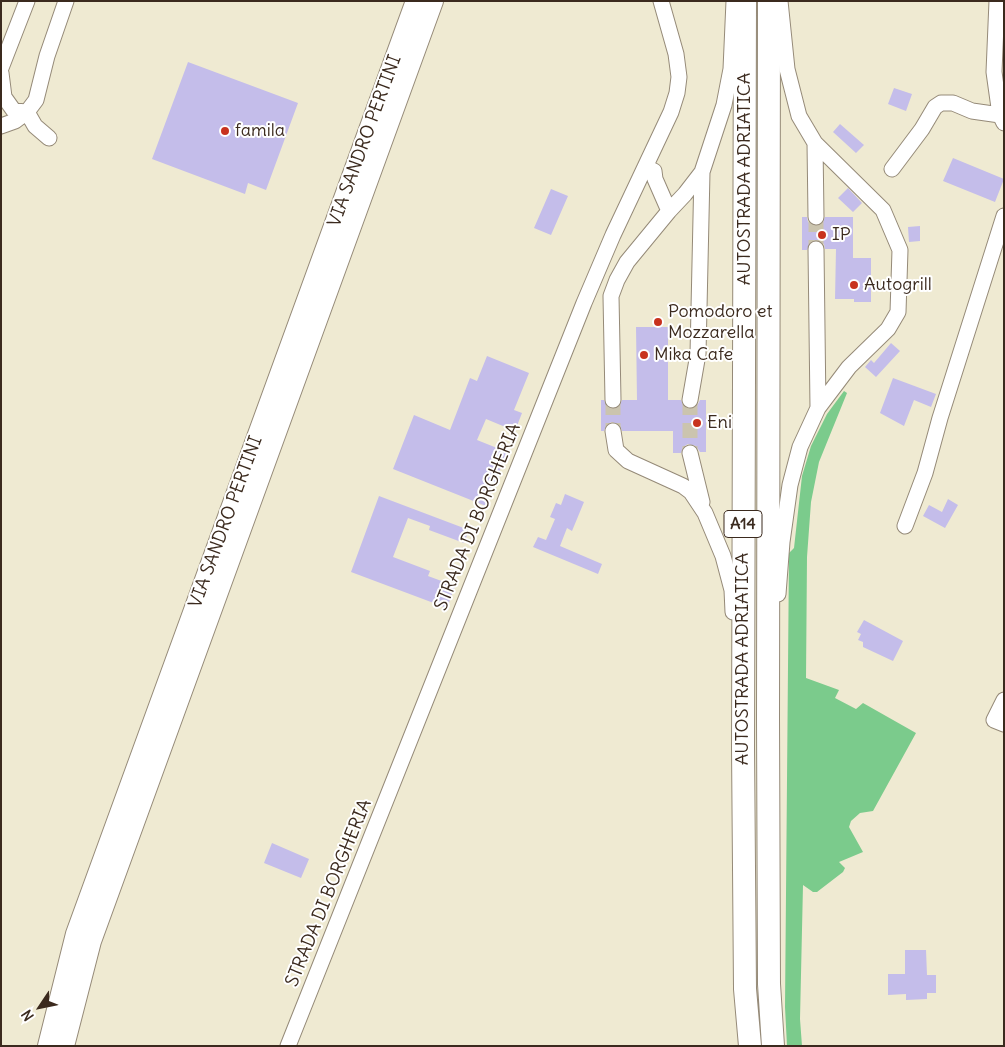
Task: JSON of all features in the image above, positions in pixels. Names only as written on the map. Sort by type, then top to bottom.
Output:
[{"type":"highway","name":"AUTOSTRADA ADRIATICA","points":[[745,1],[742,747],[745,989],[750,1046]]},
{"type":"highway","name":"AUTOSTRADA ADRIATICA","points":[[770,1],[768,718],[769,984],[773,1046]]},
{"type":"main road","name":"VIA SANDRO PERTINI","points":[[48,1046],[76,934],[416,1]]},
{"type":"main road","name":"VIA SANDRO PERTINI","points":[[64,1046],[91,941],[432,1]]},
{"type":"street","points":[[1,68],[27,1]]},
{"type":"street","points":[[1,126],[15,121],[27,112],[36,100],[47,56],[66,1]]},
{"type":"street","name":"STRADA DI BORGHERIA","points":[[288,1046],[584,303],[613,235],[671,112],[677,93],[679,77],[676,54],[661,1]]},
{"type":"street","points":[[690,400],[698,354],[702,172],[726,96],[731,69],[734,1]]},
{"type":"street","points":[[768,718],[782,542],[790,485],[800,447],[818,408],[849,367],[888,329],[898,312],[900,250],[883,210],[815,143],[799,116],[787,69],[780,1]]},
{"type":"street","points":[[892,169],[922,129],[935,107],[941,103],[953,103],[972,111],[1002,119],[997,1]]},
{"type":"street","points":[[1,74],[4,97],[14,111],[27,112]]},
{"type":"street","points":[[27,112],[35,126],[49,138]]},
{"type":"street","points":[[815,143],[816,217]]},
{"type":"street","points":[[646,167],[654,172],[655,180],[669,211]]},
{"type":"street","points":[[613,400],[610,296],[627,262],[702,172]]},
{"type":"street","points":[[905,526],[925,473],[940,418],[1004,216]]},
{"type":"street","points":[[816,250],[818,408]]},
{"type":"street","points":[[613,431],[616,450],[628,462],[683,486],[692,492],[705,513]]},
{"type":"street","points":[[690,452],[705,513],[723,556],[732,590],[735,683],[742,747]]},
{"type":"street","points":[[1004,700],[994,720],[1004,724]]},
{"type":"green space","points":[[844,391],[847,393],[819,462],[811,502],[807,557],[806,678],[839,690],[835,698],[856,709],[863,703],[916,733],[873,811],[860,813],[851,821],[849,827],[863,852],[839,862],[845,868],[843,872],[817,892],[813,892],[803,885],[800,1019],[802,1046],[787,1046],[785,1007],[789,553],[794,548],[802,476],[811,446],[827,414]]},
{"type":"building","name":"famila","points":[[188,62],[298,103],[266,190],[248,183],[245,194],[152,159]]},
{"type":"building","points":[[894,88],[912,94],[906,111],[888,104]]},
{"type":"building","points":[[840,124],[864,145],[856,153],[833,132]]},
{"type":"building","points":[[953,158],[1004,179],[995,202],[943,181]]},
{"type":"building","points":[[848,188],[862,203],[853,212],[838,198]]},
{"type":"building","points":[[551,189],[568,196],[551,235],[534,228]]},
{"type":"building","points":[[802,217],[807,217],[808,222],[816,226],[821,225],[825,217],[853,217],[853,258],[871,258],[871,302],[854,302],[854,299],[835,299],[836,249],[825,249],[824,244],[816,240],[811,241],[807,250],[802,250]]},
{"type":"building","points":[[920,226],[920,241],[909,242],[908,227]]},
{"type":"building","points":[[636,327],[668,327],[668,400],[681,400],[684,407],[689,409],[697,406],[700,400],[706,400],[706,452],[700,452],[696,446],[688,444],[683,447],[681,453],[673,453],[673,431],[622,431],[620,425],[612,422],[607,424],[604,431],[601,431],[601,400],[604,400],[608,408],[613,409],[618,408],[622,400],[637,400]]},
{"type":"building","points":[[891,343],[900,351],[876,377],[865,367],[871,360],[874,363]]},
{"type":"building","points":[[487,356],[529,373],[514,410],[522,413],[515,431],[486,419],[477,440],[507,452],[486,506],[393,469],[414,415],[450,430],[470,378],[477,381]]},
{"type":"building","points":[[893,378],[936,394],[931,407],[914,400],[904,426],[880,413]]},
{"type":"building","points":[[565,494],[584,502],[572,531],[567,528],[560,546],[602,564],[598,574],[533,547],[538,537],[546,540],[555,519],[550,517],[556,503],[561,505]]},
{"type":"building","points":[[379,496],[469,530],[464,543],[429,530],[430,526],[408,518],[393,557],[430,571],[428,576],[455,586],[447,608],[351,572]]},
{"type":"building","points":[[948,499],[958,505],[945,528],[923,516],[929,505],[942,512]]},
{"type":"building","points":[[864,620],[903,641],[893,661],[863,647],[863,642],[858,640],[861,634],[857,632]]},
{"type":"building","points":[[272,843],[309,859],[301,878],[264,863]]},
{"type":"building","points":[[905,950],[926,950],[927,975],[936,975],[936,993],[927,993],[927,999],[906,1000],[906,994],[888,995],[888,974],[905,974]]},
{"type":"tunnel","points":[[816,217],[816,249]]},
{"type":"tunnel","points":[[613,400],[613,431]]},
{"type":"tunnel","points":[[690,400],[690,453]]},
{"type":"place","name":"famila","points":[[225,131]]},
{"type":"place","name":"IP","points":[[822,235]]},
{"type":"place","name":"Autogrill","points":[[854,285]]},
{"type":"place","name":"Pomodoro et Mozzarella","points":[[658,322]]},
{"type":"place","name":"Mika Cafe","points":[[644,355]]},
{"type":"place","name":"Eni","points":[[697,423]]}]
